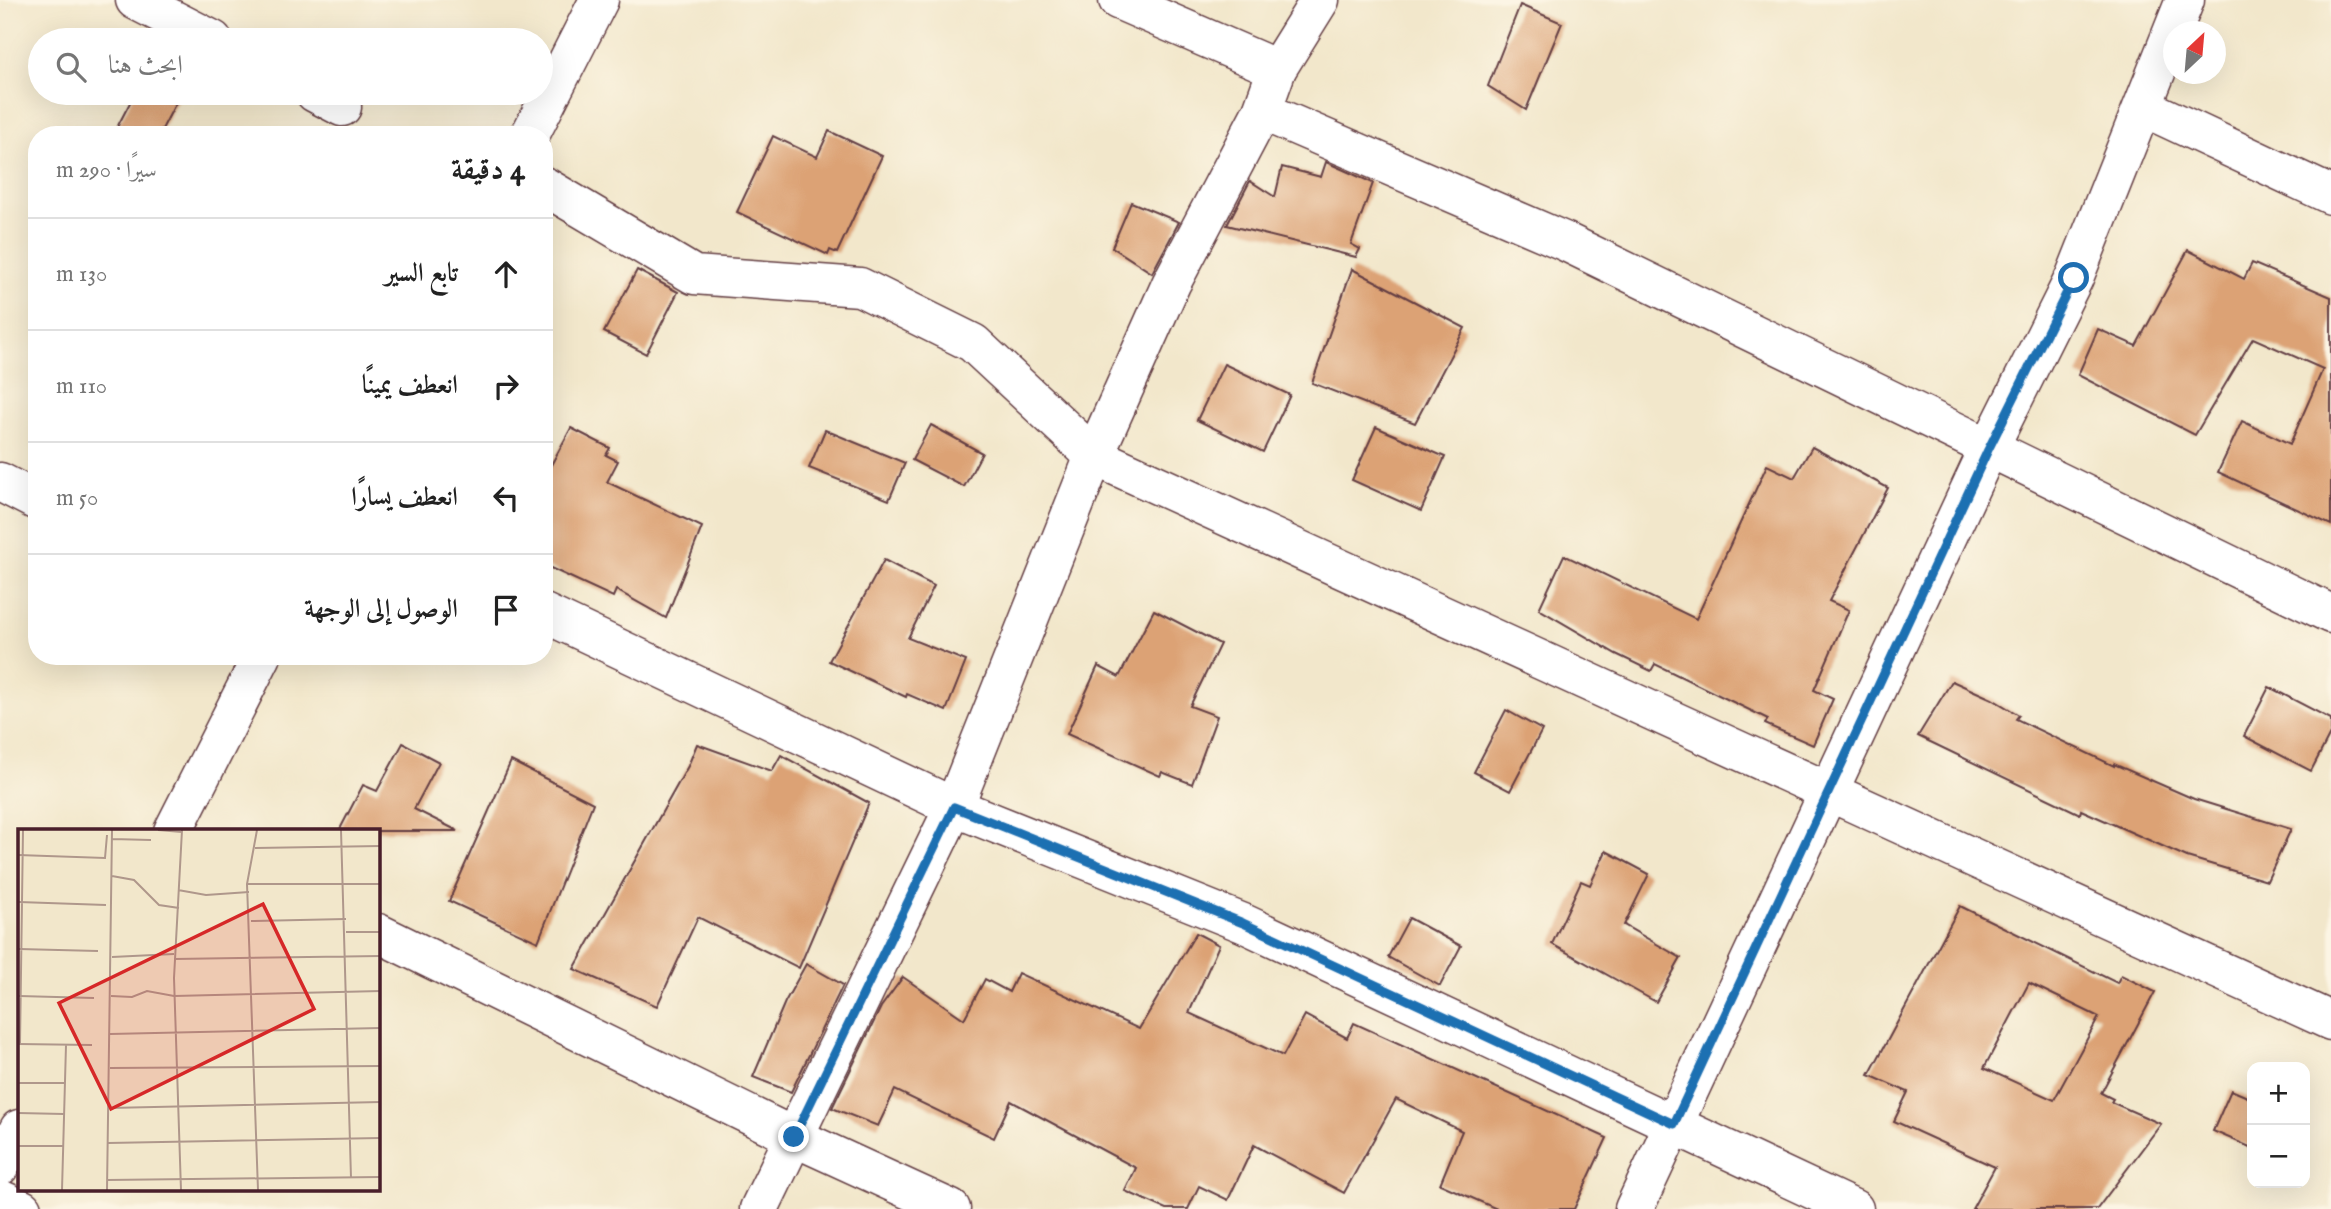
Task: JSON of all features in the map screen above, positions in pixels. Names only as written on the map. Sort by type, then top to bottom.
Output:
[{"type":"street","points":[[135,0],[190,28]]},
{"type":"street","points":[[553,90],[599,0]]},
{"type":"street","points":[[1118,0],[1277,69]]},
{"type":"street","points":[[759,1209],[954,807],[1094,456],[1171,284],[1262,111],[1277,69],[1320,0]]},
{"type":"street","points":[[1634,1209],[1988,450],[2074,278],[2185,0]]},
{"type":"street","points":[[535,126],[545,105]]},
{"type":"street","points":[[2143,107],[2331,195]]},
{"type":"street","points":[[1262,111],[1564,241],[1988,450],[2331,614]]},
{"type":"street","points":[[553,191],[694,275],[860,287],[973,343],[1094,456],[2331,1021]]},
{"type":"street","points":[[0,482],[28,496]]},
{"type":"street","points":[[553,617],[954,807],[1243,923],[1854,1209]]},
{"type":"street","points":[[174,829],[257,665]]},
{"type":"street","points":[[380,934],[794,1137],[951,1209]]},
{"type":"street","points":[[0,1166],[18,1131]]},
{"type":"street","points":[[0,1199],[22,1209]]},
{"type":"building","points":[[1520,5],[1562,23],[1526,110],[1488,86]]},
{"type":"building","points":[[129,105],[175,105],[164,126],[118,126]]},
{"type":"building","points":[[829,131],[882,156],[837,253],[830,250],[828,255],[737,212],[773,136],[817,157]]},
{"type":"building","points":[[1326,162],[1373,183],[1351,244],[1360,249],[1356,257],[1227,225],[1250,181],[1275,197],[1282,167],[1321,177]]},
{"type":"building","points":[[1131,202],[1179,222],[1152,273],[1112,247]]},
{"type":"building","points":[[2188,250],[2244,279],[2252,263],[2331,297],[2331,525],[2218,472],[2242,421],[2290,444],[2323,369],[2253,338],[2195,435],[2078,375],[2098,329],[2136,346]]},
{"type":"building","points":[[1352,269],[1465,328],[1415,423],[1312,383]]},
{"type":"building","points":[[637,270],[678,292],[646,354],[604,332]]},
{"type":"building","points":[[1224,364],[1290,395],[1263,452],[1197,420]]},
{"type":"building","points":[[931,425],[982,453],[964,487],[912,460]]},
{"type":"building","points":[[1376,427],[1445,457],[1421,511],[1352,480]]},
{"type":"building","points":[[571,428],[610,448],[606,455],[618,461],[607,482],[702,527],[666,618],[616,590],[613,597],[553,569],[553,461]]},
{"type":"building","points":[[825,430],[905,463],[889,500],[809,468]]},
{"type":"building","points":[[1812,447],[1888,488],[1829,601],[1849,610],[1814,690],[1833,699],[1813,745],[1765,724],[1768,719],[1655,664],[1651,671],[1616,654],[1539,609],[1564,555],[1696,619],[1767,465],[1794,478]]},
{"type":"building","points":[[884,560],[934,586],[908,638],[966,661],[946,711],[907,694],[906,697],[829,661]]},
{"type":"building","points":[[1154,610],[1220,644],[1190,706],[1217,716],[1192,784],[1162,772],[1160,776],[1067,734],[1098,666],[1119,677]]},
{"type":"building","points":[[1952,681],[2019,715],[2016,719],[2114,766],[2194,799],[2291,829],[2267,881],[2187,857],[2081,810],[2080,814],[1918,736]]},
{"type":"building","points":[[2269,687],[2331,719],[2331,732],[2311,771],[2244,736]]},
{"type":"building","points":[[1506,710],[1542,730],[1510,791],[1474,772]]},
{"type":"building","points":[[403,743],[439,762],[414,809],[458,831],[340,829],[363,785],[377,791]]},
{"type":"building","points":[[697,744],[772,771],[781,755],[869,803],[799,968],[698,917],[657,1006],[574,969],[688,766]]},
{"type":"building","points":[[511,761],[593,803],[538,942],[449,901]]},
{"type":"building","points":[[1606,851],[1649,874],[1624,925],[1681,958],[1656,1002],[1552,944],[1581,881],[1590,885]]},
{"type":"building","points":[[1960,906],[2117,983],[2121,975],[2155,992],[2101,1093],[2113,1099],[2111,1102],[2161,1124],[2097,1209],[1972,1209],[1995,1167],[1894,1121],[1908,1092],[1869,1075]],"holes":[[[2029,983],[2099,1017],[2054,1100],[1984,1068]]]},
{"type":"building","points":[[1409,918],[1461,946],[1440,986],[1388,957]]},
{"type":"building","points":[[1196,933],[1219,945],[1189,1013],[1283,1056],[1305,1015],[1347,1038],[1354,1023],[1607,1138],[1574,1209],[1497,1209],[1440,1184],[1462,1131],[1396,1099],[1344,1193],[1254,1145],[1228,1200],[1199,1186],[1188,1209],[1166,1209],[1125,1191],[1136,1168],[1011,1101],[994,1138],[895,1090],[878,1126],[832,1108],[881,1007],[903,977],[964,1019],[985,979],[1009,992],[1018,973],[1139,1029]]},
{"type":"building","points":[[806,964],[843,985],[791,1092],[753,1077],[785,1002]]},
{"type":"building","points":[[2231,1090],[2247,1097],[2247,1146],[2213,1131]]},
{"type":"route","points":[[794,1137],[954,807],[1243,923],[1674,1124],[1905,625],[2074,278]]}]
